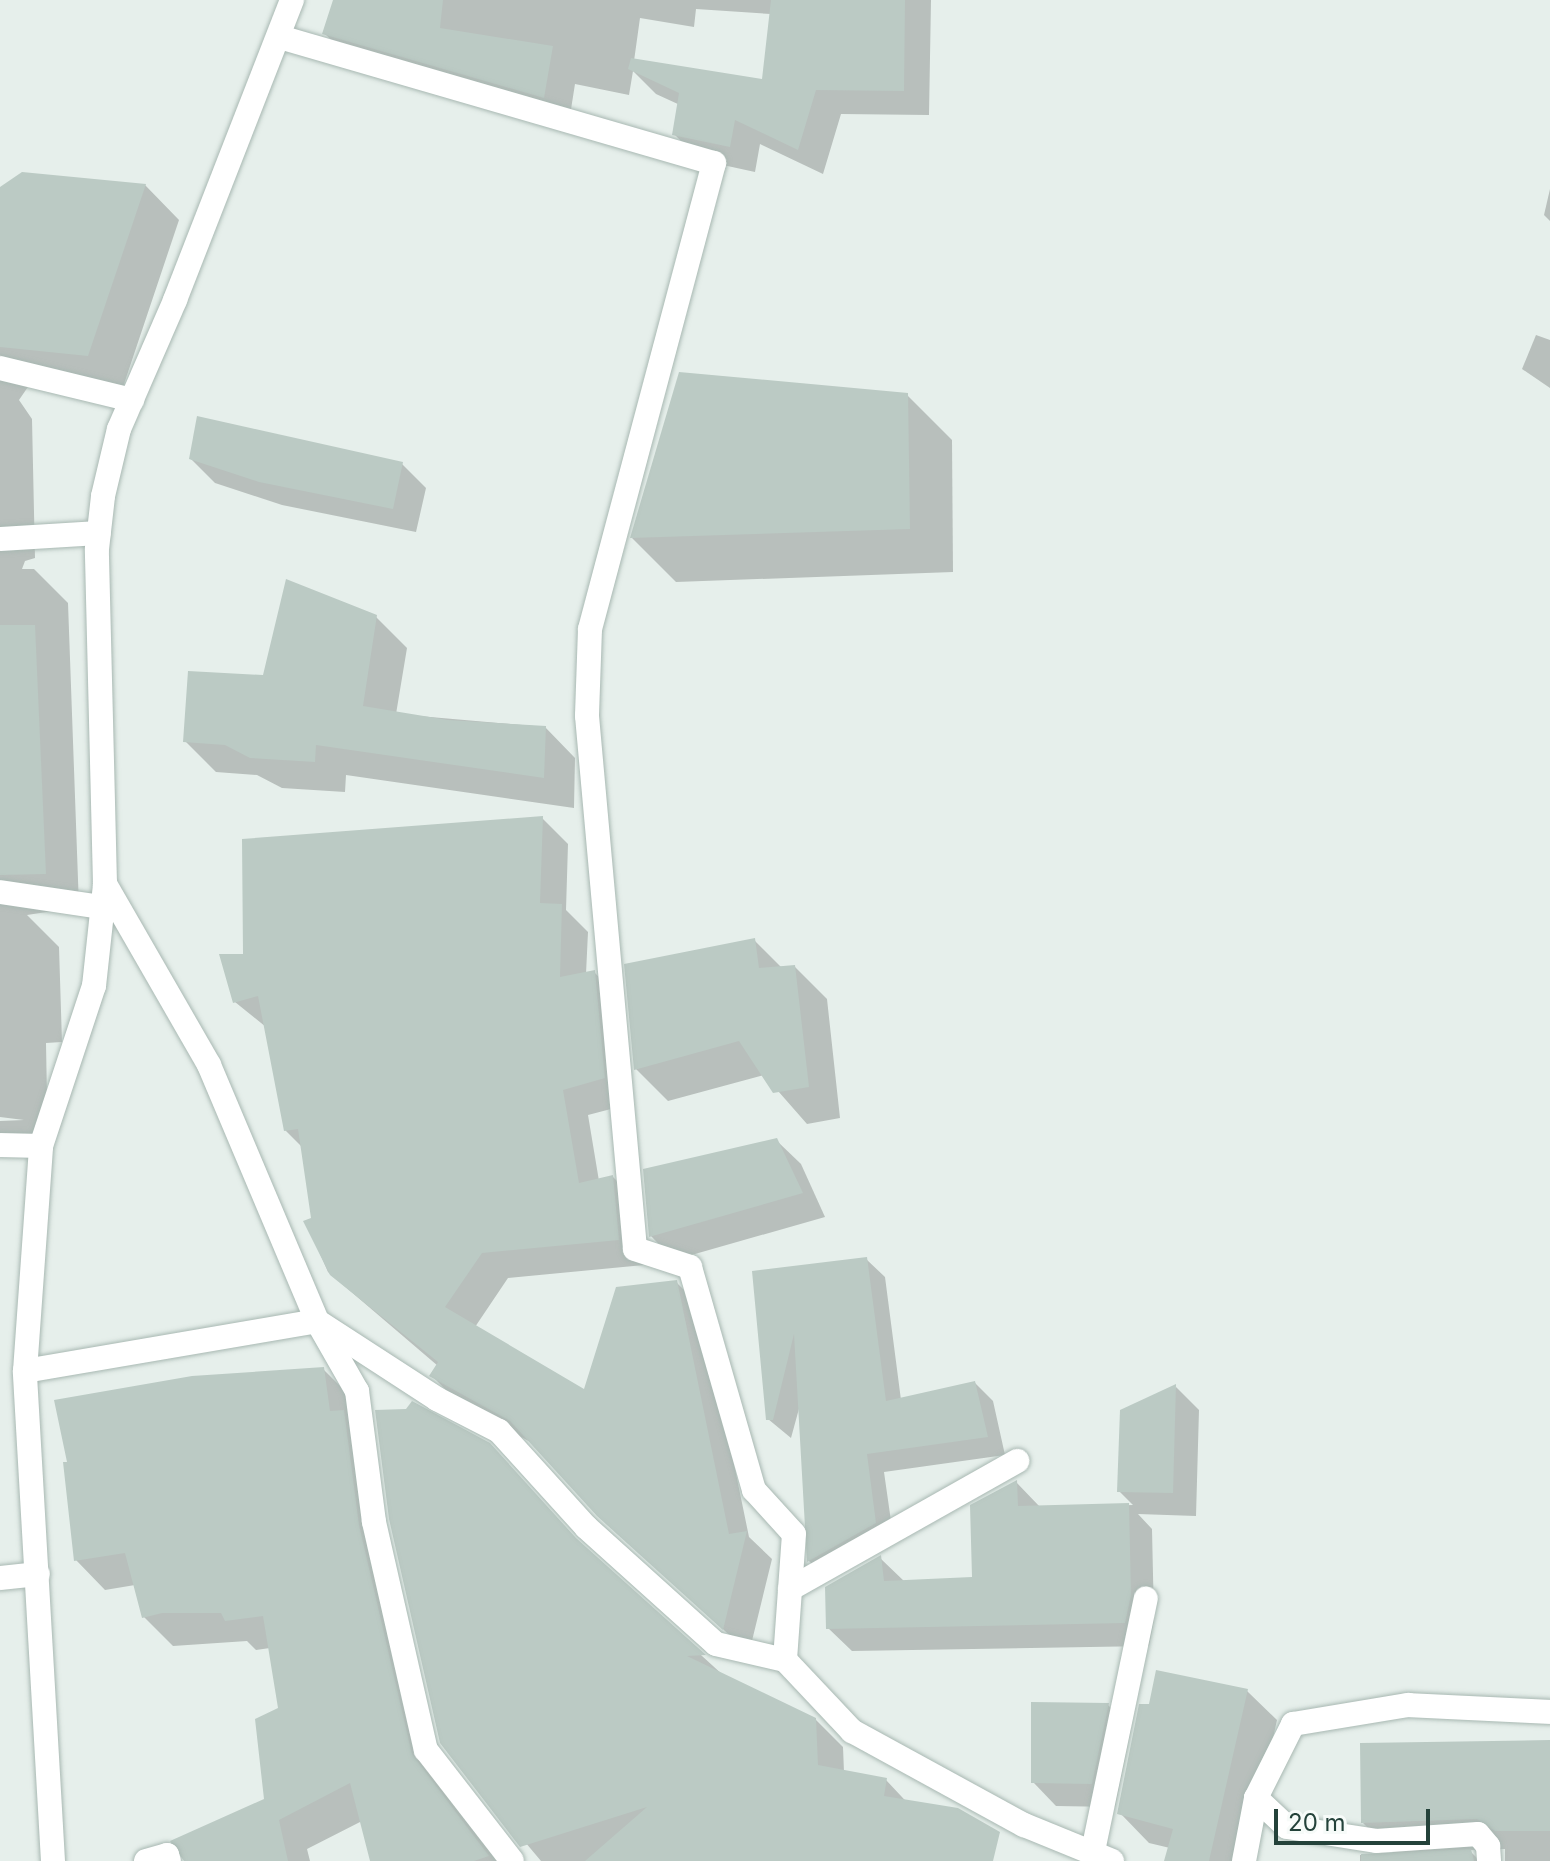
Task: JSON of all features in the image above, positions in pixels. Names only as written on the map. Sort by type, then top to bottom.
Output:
[{"type":"street","points":[[53,1861],[25,1371],[41,1146],[94,986],[104,896],[99,533],[119,429],[280,37],[292,0]]},
{"type":"street","points":[[280,37],[714,163],[590,629],[587,716],[635,1249],[690,1267],[754,1490],[794,1534],[785,1660]]},
{"type":"street","points":[[0,368],[132,400]]},
{"type":"street","points":[[0,539],[99,533]]},
{"type":"street","points":[[0,892],[104,896]]},
{"type":"street","points":[[104,896],[209,1065],[317,1321],[357,1391],[374,1522],[426,1750],[512,1861]]},
{"type":"street","points":[[0,1145],[41,1146]]},
{"type":"street","points":[[25,1371],[317,1321],[437,1399],[499,1431],[586,1527],[716,1644],[785,1660],[852,1731],[1024,1825],[1102,1856],[1146,1598]]},
{"type":"street","points":[[790,1589],[1017,1461]]},
{"type":"street","points":[[0,1578],[38,1574]]},
{"type":"street","points":[[1244,1861],[1256,1798],[1293,1724],[1408,1705],[1550,1712]]},
{"type":"street","points":[[1256,1798],[1287,1827],[1376,1841],[1478,1834],[1488,1846],[1489,1861]]},
{"type":"street","points":[[146,1861],[167,1855],[169,1861]]},
{"type":"building","points":[[333,0],[443,0],[440,28],[553,46],[544,98],[322,34]]},
{"type":"building","points":[[771,0],[905,0],[904,91],[816,90],[798,150],[735,120],[730,147],[672,135],[679,93],[628,69],[631,58],[762,79]]},
{"type":"building","points":[[22,172],[146,184],[88,356],[0,347],[0,187]]},
{"type":"building","points":[[679,372],[908,393],[910,529],[630,538]]},
{"type":"building","points":[[197,416],[403,462],[393,509],[259,482],[189,459]]},
{"type":"building","points":[[286,579],[377,615],[363,706],[448,720],[546,726],[544,778],[316,745],[315,762],[250,758],[225,745],[183,742],[188,671],[263,675]]},
{"type":"building","points":[[0,625],[35,625],[46,874],[0,875]]},
{"type":"building","points":[[543,816],[540,903],[562,904],[560,977],[595,970],[605,1078],[563,1090],[579,1183],[613,1175],[619,1240],[482,1253],[445,1307],[584,1389],[616,1287],[677,1280],[729,1534],[747,1531],[723,1630],[597,1516],[510,1421],[429,1376],[438,1362],[330,1275],[303,1221],[311,1218],[298,1129],[284,1131],[258,996],[233,1003],[219,954],[243,954],[242,839]]},
{"type":"building","points":[[755,938],[759,968],[795,965],[809,1087],[773,1093],[739,1041],[634,1070],[624,964]]},
{"type":"building","points":[[777,1138],[803,1193],[649,1237],[643,1169]]},
{"type":"building","points":[[867,1257],[886,1401],[975,1381],[988,1437],[867,1454],[876,1523],[807,1562],[794,1334],[773,1420],[766,1420],[752,1271]]},
{"type":"building","points":[[324,1367],[330,1411],[344,1410],[359,1525],[412,1754],[489,1856],[474,1861],[370,1861],[350,1783],[279,1820],[288,1861],[184,1861],[170,1841],[264,1799],[255,1719],[278,1708],[263,1616],[225,1621],[221,1613],[162,1613],[142,1618],[125,1553],[74,1561],[63,1462],[67,1462],[54,1400],[192,1376]]},
{"type":"building","points":[[1176,1384],[1173,1493],[1117,1492],[1120,1410]]},
{"type":"building","points":[[412,1401],[490,1443],[576,1538],[706,1655],[687,1656],[816,1718],[818,1765],[887,1778],[884,1796],[958,1808],[1000,1832],[993,1861],[585,1861],[647,1807],[520,1847],[440,1743],[389,1519],[375,1410],[406,1409]]},
{"type":"building","points":[[1017,1480],[1018,1506],[1129,1503],[1131,1595],[1125,1623],[826,1629],[825,1587],[881,1555],[884,1581],[972,1577],[970,1505]]},
{"type":"building","points":[[1156,1670],[1248,1689],[1209,1861],[1164,1861],[1173,1829],[1117,1814],[1139,1704],[1149,1704]]},
{"type":"building","points":[[1031,1702],[1109,1703],[1092,1784],[1031,1783]]},
{"type":"building","points":[[1550,1740],[1550,1831],[1495,1831],[1477,1819],[1361,1823],[1360,1743]]},
{"type":"building","points":[[1471,1849],[1474,1861],[1361,1861],[1361,1854]]}]
